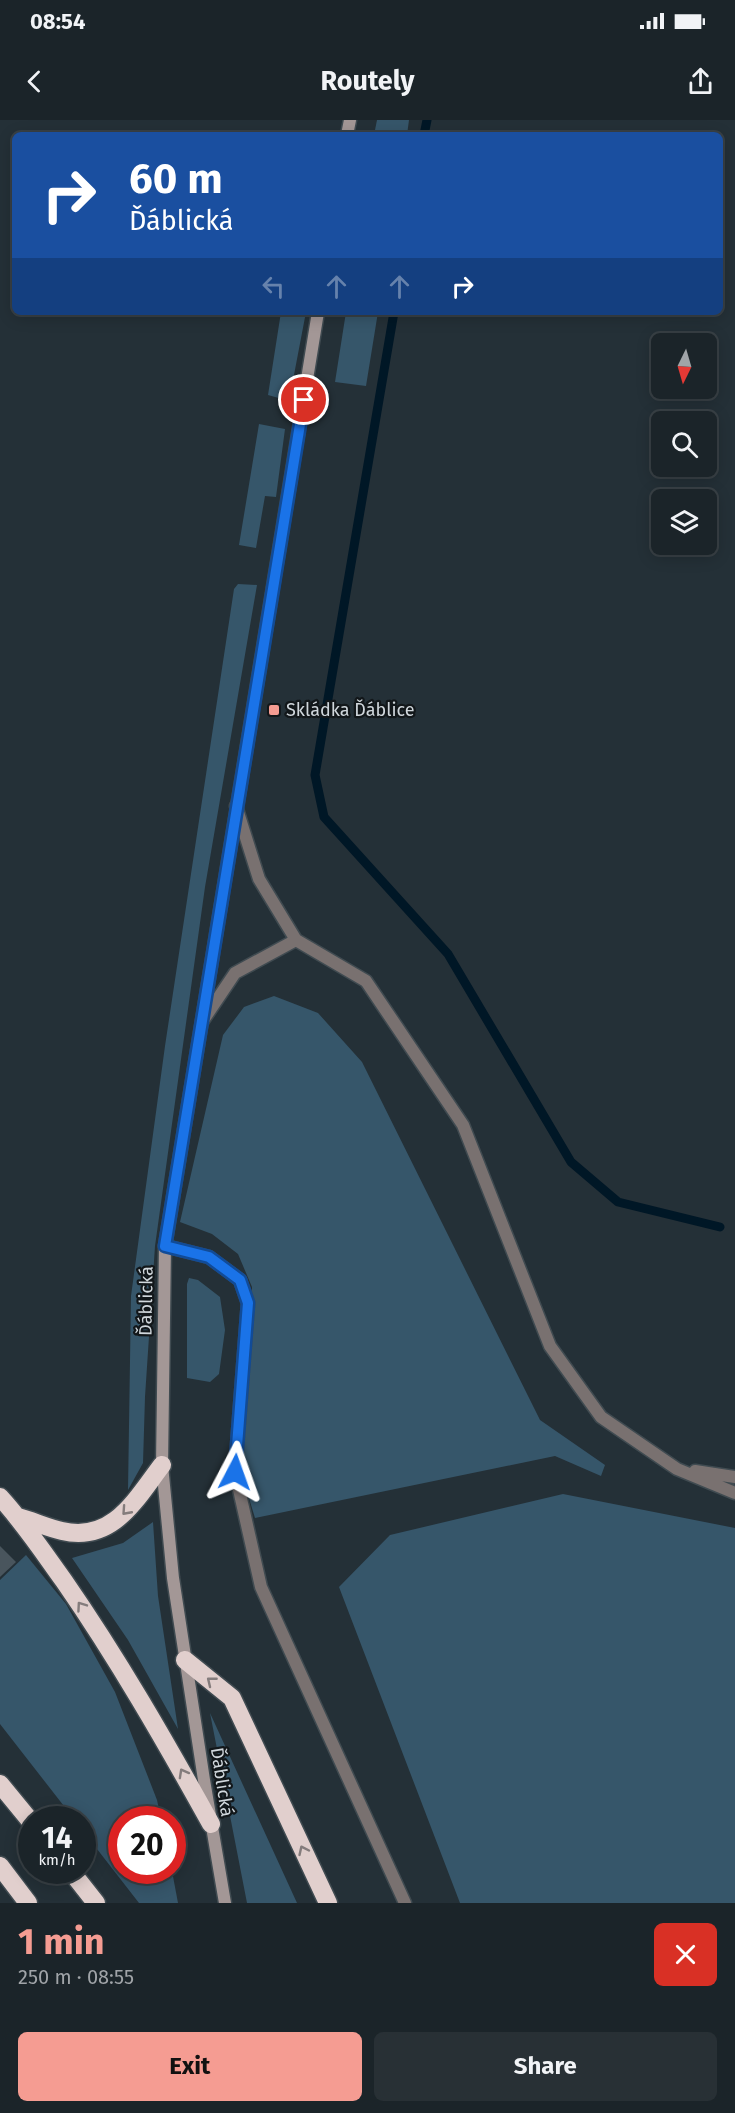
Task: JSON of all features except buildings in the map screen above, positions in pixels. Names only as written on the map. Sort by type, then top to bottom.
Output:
[{"type":"highway","points":[[7,1510],[63,1532],[86,1533],[108,1526],[123,1516],[162,1465]]},
{"type":"highway","points":[[7,1510],[86,1612],[146,1707],[211,1824]]},
{"type":"highway","points":[[185,1660],[232,1698],[328,1903]]},
{"type":"highway","points":[[0,1784],[18,1806]]},
{"type":"highway","points":[[0,1866],[28,1903]]},
{"type":"highway","points":[[81,1884],[96,1903]]},
{"type":"main road","name":"Ďáblická","points":[[225,1903],[173,1578],[162,1465],[165,1246],[318,315]]},
{"type":"lane","points":[[236,806],[259,879],[296,940],[366,981],[462,1125],[550,1346],[601,1417],[677,1469],[735,1493]]},
{"type":"lane","points":[[201,1023],[235,973],[296,940]]},
{"type":"lane","points":[[165,1246],[209,1257],[240,1280],[248,1303],[235,1472],[261,1587],[405,1903]]},
{"type":"lane","points":[[677,1469],[735,1477]]},
{"type":"shaded area","points":[[377,120],[409,120],[407,132],[375,132]]},
{"type":"shaded area","points":[[281,315],[305,315],[289,401],[268,395]]},
{"type":"shaded area","points":[[346,315],[378,315],[366,386],[335,382]]},
{"type":"shaded area","points":[[259,424],[285,429],[276,497],[265,496],[256,548],[239,545]]},
{"type":"shaded area","points":[[238,584],[257,585],[205,887],[155,1246],[143,1463],[128,1490],[131,1296],[165,1046],[234,589]]},
{"type":"shaded area","points":[[274,996],[318,1013],[362,1062],[540,1420],[605,1465],[601,1476],[555,1456],[255,1518],[242,1475],[252,1287],[238,1254],[212,1234],[180,1222],[223,1035],[244,1007]]},
{"type":"shaded area","points":[[189,1278],[198,1280],[220,1297],[225,1330],[219,1374],[210,1382],[187,1378],[187,1284]]},
{"type":"shaded area","points":[[563,1494],[735,1528],[735,1903],[460,1903],[339,1587],[390,1535]]},
{"type":"shaded area","points":[[153,1522],[158,1596],[178,1729],[128,1640],[72,1558],[123,1543]]},
{"type":"shaded area","points":[[26,1555],[66,1604],[115,1692],[157,1800],[158,1806],[108,1806],[108,1863],[96,1848],[96,1806],[64,1806],[0,1724],[0,1580]]},
{"type":"shaded area","points":[[210,1713],[297,1903],[247,1903]]},
{"type":"shaded area","points":[[124,1884],[174,1884],[178,1903],[139,1903]]},
{"type":"waterway","points":[[425,132],[427,120]]},
{"type":"waterway","points":[[393,315],[315,775],[324,817],[448,954],[571,1162],[618,1202],[720,1227]]},
{"type":"place","name":"Skládka Ďáblice","points":[[274,710]]},
{"type":"route","points":[[235,1472],[248,1303],[240,1280],[209,1257],[165,1246],[304,400]]}]
